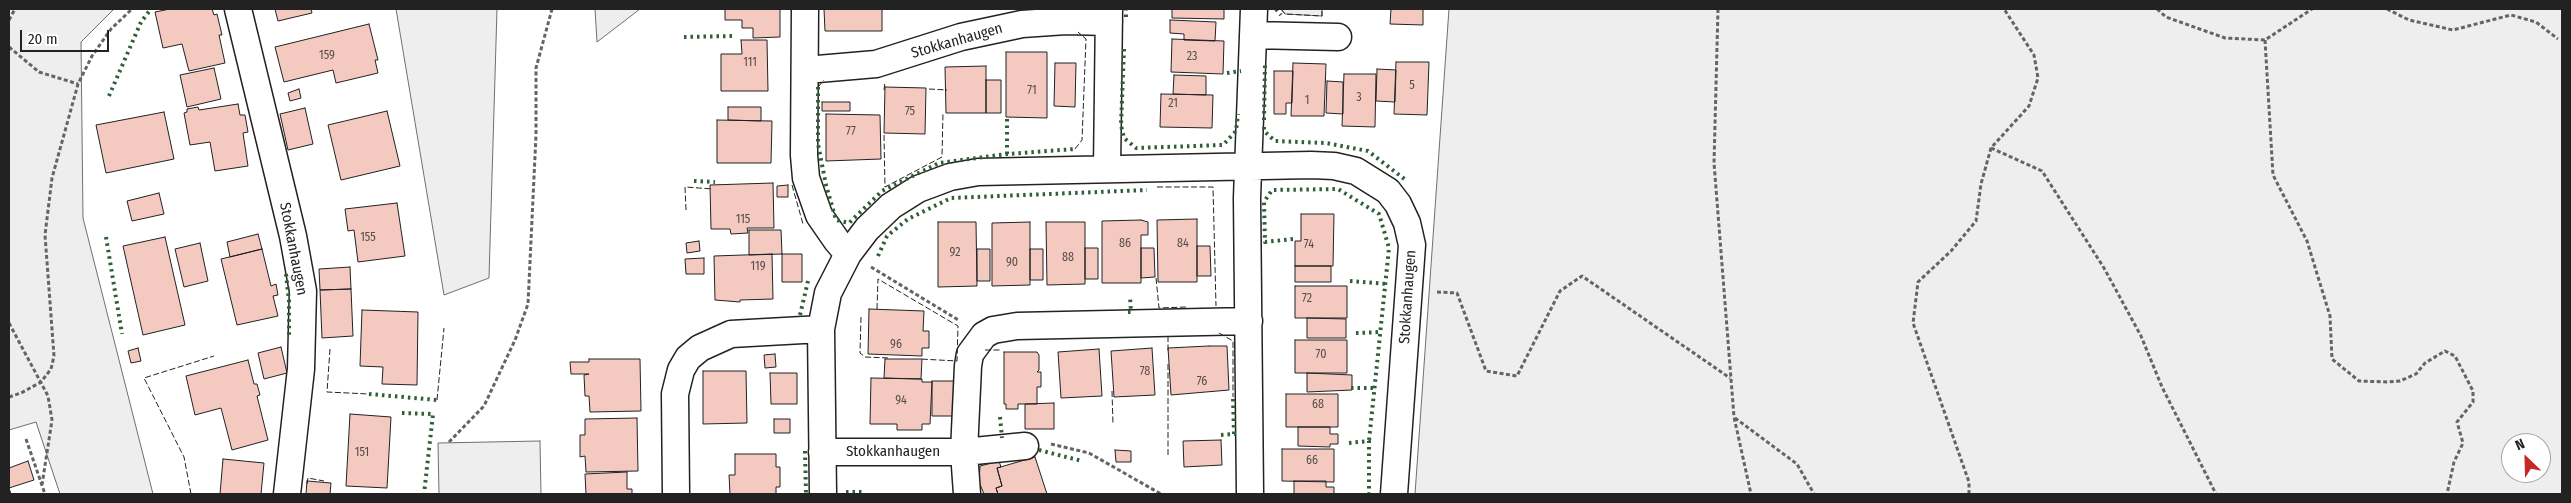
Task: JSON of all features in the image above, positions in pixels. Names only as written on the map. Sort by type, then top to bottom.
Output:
[{"type":"street","name":"Stokkanhaugen","points":[[238,9],[293,236],[303,291],[301,369],[287,494]]},
{"type":"street","points":[[805,9],[804,155],[806,178],[819,215],[848,254]]},
{"type":"street","points":[[1250,494],[1248,166],[1254,9]]},
{"type":"street","name":"Stokkanhaugen","points":[[806,70],[876,64],[961,37],[1022,24],[1109,15],[1107,169]]},
{"type":"street","points":[[1253,35],[1338,37]]},
{"type":"street","name":"Stokkanhaugen","points":[[823,494],[821,329],[828,293],[848,254],[868,229],[891,206],[918,190],[950,177],[978,172],[1334,166],[1356,171],[1382,186],[1398,204],[1407,223],[1412,245],[1394,494]]},
{"type":"street","points":[[967,494],[964,452],[968,366],[970,354],[984,335],[993,330],[1017,326],[1249,321]]},
{"type":"street","points":[[676,494],[675,394],[681,370],[688,358],[700,348],[730,334],[821,329]]},
{"type":"street","name":"Stokkanhaugen","points":[[822,452],[964,452],[1025,446]]},
{"type":"path","points":[[9,20],[15,9]]},
{"type":"path","points":[[9,397],[21,393],[40,382],[51,369],[54,356],[45,235],[47,207],[60,144],[78,84],[92,56],[111,29],[132,9]]},
{"type":"path","points":[[449,442],[484,406],[515,340],[528,304],[536,135],[536,68],[552,9]]},
{"type":"path","points":[[1718,9],[1714,163],[1734,417],[1751,494]]},
{"type":"path","points":[[1969,494],[1969,482],[1913,323],[1918,282],[1951,251],[1976,221],[1981,184],[1991,148],[2029,106],[2038,78],[2034,55],[2004,9]]},
{"type":"path","points":[[2157,9],[2166,17],[2224,38],[2265,40],[2312,9]]},
{"type":"path","points":[[2387,9],[2409,20],[2454,30],[2511,15],[2536,22],[2558,40]]},
{"type":"path","points":[[2265,40],[2273,175],[2307,241],[2330,316],[2332,358],[2359,381],[2388,382],[2400,381],[2416,374],[2425,363],[2444,351],[2455,356],[2473,391],[2473,402],[2457,422],[2463,443],[2454,462],[2447,494]]},
{"type":"path","points":[[9,46],[39,72],[78,84]]},
{"type":"path","points":[[1991,148],[2042,171],[2104,268],[2141,336],[2162,387],[2216,494]]},
{"type":"path","points":[[848,254],[984,335]]},
{"type":"path","points":[[1410,291],[1457,293],[1486,371],[1517,376],[1560,291],[1582,276],[1731,379]]},
{"type":"path","points":[[9,323],[48,396],[52,420],[42,485]]},
{"type":"path","points":[[1734,417],[1797,464],[1814,494]]},
{"type":"path","points":[[26,439],[45,494]]},
{"type":"path","points":[[1025,446],[1048,444],[1067,446],[1089,453],[1161,494]]},
{"type":"shaded area","points":[[9,9],[114,9],[81,42],[83,218],[153,494],[60,494],[36,422],[9,430]]},
{"type":"shaded area","points":[[396,9],[497,9],[489,278],[444,295]]},
{"type":"shaded area","points":[[595,9],[640,9],[597,42]]},
{"type":"shaded area","points":[[1281,9],[1322,9],[1322,16],[1285,14]]},
{"type":"shaded area","points":[[1449,9],[2562,9],[2562,494],[1415,494]]},
{"type":"shaded area","points":[[540,441],[541,494],[439,494],[438,443]]},
{"type":"building","points":[[170,9],[212,9],[214,15],[217,14],[222,35],[219,35],[225,63],[189,71],[182,44],[163,48],[155,12]]},
{"type":"building","points":[[275,9],[311,9],[312,13],[278,21]]},
{"type":"building","points":[[725,9],[780,9],[780,37],[753,38],[753,28],[742,28],[742,20],[725,20]]},
{"type":"building","points":[[824,9],[882,9],[882,31],[825,31]]},
{"type":"building","points":[[1172,9],[1224,9],[1224,19],[1172,18]]},
{"type":"building","points":[[1391,9],[1423,9],[1423,25],[1390,24]]},
{"type":"building","points":[[1170,20],[1216,22],[1215,41],[1184,40],[1184,34],[1170,33]]},
{"type":"building","points":[[369,24],[378,60],[375,60],[378,73],[336,83],[333,70],[284,82],[275,47]]},
{"type":"building","points":[[1172,39],[1224,41],[1223,74],[1171,72]]},
{"type":"building","points":[[741,40],[767,40],[768,91],[721,91],[721,54],[742,54]]},
{"type":"building","points":[[1006,52],[1047,52],[1047,118],[1006,117]]},
{"type":"building","points":[[1396,62],[1429,62],[1427,115],[1394,114]]},
{"type":"building","points":[[1055,63],[1076,63],[1075,107],[1054,106]]},
{"type":"building","points":[[1293,63],[1326,64],[1324,116],[1291,116]]},
{"type":"building","points":[[986,66],[986,113],[946,113],[945,67]]},
{"type":"building","points":[[214,68],[221,99],[187,107],[180,75]]},
{"type":"building","points":[[1377,69],[1396,70],[1395,102],[1376,101]]},
{"type":"building","points":[[1274,71],[1293,71],[1292,103],[1286,103],[1286,114],[1274,114]]},
{"type":"building","points":[[1344,74],[1376,74],[1375,127],[1342,126]]},
{"type":"building","points":[[1174,75],[1206,76],[1206,95],[1173,94]]},
{"type":"building","points":[[986,80],[1001,80],[1001,113],[986,113]]},
{"type":"building","points":[[1327,81],[1343,82],[1343,114],[1326,113]]},
{"type":"building","points":[[885,87],[926,88],[925,134],[884,133]]},
{"type":"building","points":[[299,89],[301,98],[290,101],[288,93]]},
{"type":"building","points":[[1161,94],[1213,95],[1212,128],[1160,127]]},
{"type":"building","points":[[822,102],[850,102],[850,111],[822,111]]},
{"type":"building","points":[[238,104],[240,115],[245,115],[248,132],[243,133],[248,166],[215,171],[210,142],[190,145],[184,113],[187,112],[187,109],[198,107],[199,110]]},
{"type":"building","points":[[728,107],[761,107],[761,121],[728,120]]},
{"type":"building","points":[[305,108],[313,144],[288,150],[280,114]]},
{"type":"building","points":[[387,111],[400,166],[341,180],[328,125]]},
{"type":"building","points":[[164,112],[174,159],[106,173],[96,125]]},
{"type":"building","points":[[826,114],[880,115],[881,159],[826,161]]},
{"type":"building","points":[[717,120],[772,121],[771,163],[717,163]]},
{"type":"building","points":[[773,183],[774,228],[747,228],[748,233],[731,234],[730,229],[711,229],[710,185]]},
{"type":"building","points":[[788,185],[788,197],[777,197],[777,186]]},
{"type":"building","points":[[159,193],[164,214],[132,221],[127,201]]},
{"type":"building","points":[[397,203],[405,256],[358,262],[354,230],[348,231],[345,209]]},
{"type":"building","points":[[1301,214],[1334,214],[1333,266],[1295,266],[1295,241],[1301,241]]},
{"type":"building","points":[[1197,219],[1197,282],[1158,282],[1157,220]]},
{"type":"building","points":[[1141,220],[1148,222],[1148,235],[1141,235],[1141,283],[1102,283],[1102,221]]},
{"type":"building","points":[[938,222],[976,222],[977,286],[938,287]]},
{"type":"building","points":[[1030,222],[1030,285],[992,286],[992,223]]},
{"type":"building","points":[[1046,222],[1085,222],[1085,284],[1047,285]]},
{"type":"building","points":[[749,230],[781,230],[782,254],[749,255]]},
{"type":"building","points":[[258,234],[262,249],[230,257],[227,242]]},
{"type":"building","points":[[165,237],[185,325],[143,335],[123,246]]},
{"type":"building","points":[[699,241],[700,251],[687,253],[686,243]]},
{"type":"building","points":[[200,243],[208,281],[184,287],[175,249]]},
{"type":"building","points":[[1197,246],[1210,246],[1211,276],[1197,276]]},
{"type":"building","points":[[1085,248],[1098,248],[1098,279],[1085,279]]},
{"type":"building","points":[[1141,248],[1154,248],[1155,277],[1141,278]]},
{"type":"building","points":[[262,249],[271,286],[276,284],[278,295],[273,296],[278,316],[237,325],[221,259]]},
{"type":"building","points":[[977,249],[990,249],[990,281],[977,281]]},
{"type":"building","points":[[1030,249],[1043,249],[1043,280],[1030,280]]},
{"type":"building","points":[[772,254],[773,299],[740,300],[740,302],[715,300],[714,256]]},
{"type":"building","points":[[782,254],[802,254],[802,282],[782,282]]},
{"type":"building","points":[[704,258],[704,274],[686,274],[685,259]]},
{"type":"building","points":[[1295,266],[1331,266],[1331,282],[1295,282]]},
{"type":"building","points":[[350,267],[351,289],[320,290],[319,269]]},
{"type":"building","points":[[1295,286],[1347,286],[1347,318],[1295,318]]},
{"type":"building","points":[[351,289],[353,336],[322,338],[320,290]]},
{"type":"building","points":[[869,309],[924,311],[923,331],[929,331],[929,348],[922,348],[922,356],[868,354]]},
{"type":"building","points":[[362,310],[418,312],[417,385],[382,384],[383,367],[360,366]]},
{"type":"building","points":[[1307,318],[1346,319],[1346,338],[1307,338]]},
{"type":"building","points":[[1295,340],[1347,340],[1347,373],[1295,373]]},
{"type":"building","points":[[1227,346],[1229,390],[1171,395],[1168,348]]},
{"type":"building","points":[[281,347],[287,373],[264,379],[258,353]]},
{"type":"building","points":[[138,348],[141,361],[131,363],[128,351]]},
{"type":"building","points":[[1152,348],[1155,395],[1114,397],[1111,351]]},
{"type":"building","points":[[1099,349],[1102,396],[1061,398],[1058,352]]},
{"type":"building","points":[[1004,352],[1037,352],[1039,355],[1039,370],[1037,372],[1041,372],[1041,387],[1037,387],[1037,404],[1018,404],[1018,409],[1006,409],[1006,404],[1004,404]]},
{"type":"building","points":[[775,354],[776,367],[765,368],[764,355]]},
{"type":"building","points":[[589,359],[640,359],[641,411],[590,412],[589,396],[585,396],[584,375],[589,374],[571,374],[570,362],[589,362]]},
{"type":"building","points":[[885,359],[922,359],[921,379],[884,378]]},
{"type":"building","points":[[248,360],[254,384],[257,384],[260,395],[257,396],[268,440],[232,450],[221,408],[195,415],[186,376]]},
{"type":"building","points":[[703,371],[746,371],[747,423],[703,424]]},
{"type":"building","points":[[770,373],[797,373],[797,404],[771,404]]},
{"type":"building","points":[[1307,373],[1352,375],[1352,390],[1307,392]]},
{"type":"building","points":[[871,378],[922,379],[922,382],[932,382],[930,424],[922,424],[922,430],[897,430],[897,424],[870,424]]},
{"type":"building","points":[[932,381],[955,381],[955,416],[932,416]]},
{"type":"building","points":[[1286,394],[1338,394],[1338,427],[1286,427]]},
{"type":"building","points":[[1054,403],[1054,429],[1025,429],[1025,404]]},
{"type":"building","points":[[350,414],[391,417],[387,488],[346,486]]},
{"type":"building","points":[[637,418],[638,471],[586,472],[585,456],[580,457],[580,435],[585,435],[585,419]]},
{"type":"building","points":[[774,419],[790,419],[790,433],[774,433]]},
{"type":"building","points":[[1298,427],[1330,427],[1330,434],[1338,434],[1338,444],[1330,444],[1330,447],[1298,446]]},
{"type":"building","points":[[1221,440],[1222,465],[1184,467],[1183,441]]},
{"type":"building","points":[[1282,449],[1334,449],[1334,482],[1282,481]]},
{"type":"building","points":[[1115,450],[1131,451],[1131,462],[1116,462]]},
{"type":"building","points":[[735,454],[776,454],[776,467],[780,467],[780,487],[776,487],[776,494],[730,494],[729,475],[735,475]]},
{"type":"building","points":[[1035,457],[1047,494],[998,494],[996,488],[1002,486],[997,468]]},
{"type":"building","points":[[223,459],[264,463],[261,494],[220,494]]},
{"type":"building","points":[[28,461],[34,480],[9,488],[9,468]]},
{"type":"building","points":[[999,461],[1001,467],[997,468],[1002,486],[996,488],[998,494],[984,494],[979,482],[980,466]]},
{"type":"building","points":[[627,472],[627,489],[632,489],[632,494],[586,494],[585,474]]},
{"type":"building","points":[[307,481],[331,483],[330,494],[306,494]]},
{"type":"building","points":[[1294,481],[1326,481],[1326,487],[1334,487],[1334,494],[1294,494]]},
{"type":"hedge","points":[[109,96],[141,22],[151,9]]},
{"type":"hedge","points":[[1126,9],[1126,17]]},
{"type":"hedge","points":[[1276,9],[1281,15]]},
{"type":"hedge","points":[[684,37],[734,36]]},
{"type":"hedge","points":[[1124,49],[1121,125],[1124,138],[1136,148],[1223,145],[1236,131],[1238,114]]},
{"type":"hedge","points":[[1264,120],[1265,64]]},
{"type":"hedge","points":[[1227,73],[1241,71]]},
{"type":"hedge","points":[[818,87],[818,144],[826,185],[836,220],[849,223],[882,191],[939,163],[1007,154],[1075,149]]},
{"type":"hedge","points":[[1007,115],[1007,154]]},
{"type":"hedge","points":[[1264,127],[1264,131],[1275,141],[1326,143],[1368,151],[1407,181]]},
{"type":"hedge","points":[[694,181],[715,182]]},
{"type":"hedge","points":[[1293,239],[1265,242],[1264,202],[1272,190],[1338,189],[1379,214],[1389,248],[1369,441]]},
{"type":"hedge","points":[[878,256],[887,236],[908,219],[951,198],[1147,190]]},
{"type":"hedge","points":[[106,237],[122,334]]},
{"type":"hedge","points":[[286,274],[289,301],[289,337]]},
{"type":"hedge","points":[[800,315],[808,281]]},
{"type":"hedge","points":[[1350,281],[1387,284]]},
{"type":"hedge","points":[[1128,312],[1131,312],[1130,296]]},
{"type":"hedge","points":[[1356,333],[1381,332]]},
{"type":"hedge","points":[[1351,388],[1375,388]]},
{"type":"hedge","points":[[369,394],[437,400]]},
{"type":"hedge","points":[[1221,435],[1234,434],[1233,397]]},
{"type":"hedge","points":[[402,413],[433,414],[424,494]]},
{"type":"hedge","points":[[1000,417],[1002,438]]},
{"type":"hedge","points":[[1349,443],[1369,441],[1369,494],[1367,494]]},
{"type":"hedge","points":[[1039,450],[1082,461]]},
{"type":"hedge","points":[[805,451],[806,494]]},
{"type":"hedge","points":[[846,492],[863,492]]},
{"type":"fence","points":[[1281,9],[1285,14],[1322,16],[1322,9]]},
{"type":"fence","points":[[1075,149],[1082,140],[1086,39],[1078,32]]},
{"type":"fence","points":[[818,87],[824,80]]},
{"type":"fence","points":[[884,90],[885,82]]},
{"type":"fence","points":[[929,89],[947,90]]},
{"type":"fence","points":[[884,135],[885,187],[942,157],[943,112]]},
{"type":"fence","points":[[792,185],[803,224]]},
{"type":"fence","points":[[686,210],[685,187],[713,189]]},
{"type":"fence","points":[[1157,187],[1213,187],[1216,306]]},
{"type":"fence","points":[[1156,278],[1159,308],[1186,307]]},
{"type":"fence","points":[[877,309],[878,279],[958,326],[957,361],[920,359]]},
{"type":"fence","points":[[861,317],[860,353],[865,357],[890,358]]},
{"type":"fence","points":[[437,400],[444,328]]},
{"type":"fence","points":[[1219,333],[1233,341],[1233,397]]},
{"type":"fence","points":[[1168,336],[1168,351]]},
{"type":"fence","points":[[330,349],[327,392],[369,394]]},
{"type":"fence","points":[[985,350],[1000,350]]},
{"type":"fence","points":[[191,494],[184,457],[144,378],[214,356]]},
{"type":"fence","points":[[1168,364],[1168,457]]},
{"type":"fence","points":[[1112,391],[1113,425]]},
{"type":"fence","points":[[307,484],[308,478],[324,481]]}]
